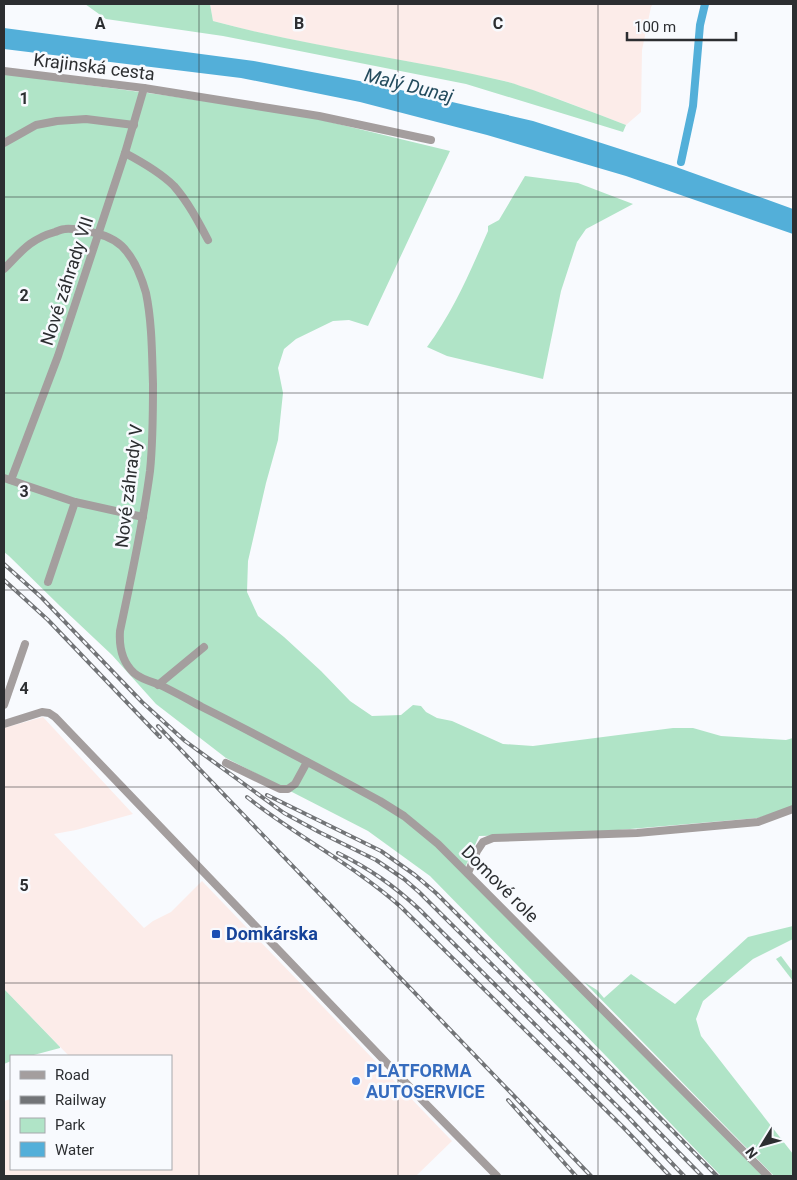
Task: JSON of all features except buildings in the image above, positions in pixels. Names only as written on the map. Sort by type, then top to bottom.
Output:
[{"type":"street","name":"Krajinská cesta","points":[[4,71],[144,88],[319,116],[431,140]]},
{"type":"street","name":"Nové záhrady VII","points":[[7,480],[58,356],[134,125],[144,88]]},
{"type":"street","points":[[4,143],[36,125],[57,121],[86,119],[134,125]]},
{"type":"street","points":[[125,153],[161,175],[173,185],[196,216],[208,240]]},
{"type":"street","name":"Nové záhrady V","points":[[4,269],[32,241],[66,228],[81,230],[111,238],[118,243],[128,253],[137,269],[146,293],[152,347],[153,429],[150,469],[143,517],[120,631],[120,645],[123,655],[132,670],[141,678],[158,685]]},
{"type":"street","points":[[7,480],[75,502],[143,517]]},
{"type":"street","points":[[48,582],[75,502]]},
{"type":"street","points":[[4,705],[25,644]]},
{"type":"street","points":[[158,685],[204,647]]},
{"type":"street","name":"Domové role","points":[[158,685],[307,762],[404,816],[438,844],[468,873],[768,1176]]},
{"type":"street","points":[[4,724],[42,712],[55,716],[497,1176]]},
{"type":"street","points":[[226,763],[280,788],[288,789],[295,784],[307,762]]},
{"type":"street","points":[[468,873],[483,842],[493,838],[637,833],[758,822],[793,809]]},
{"type":"shaded area","points":[[210,4],[653,4],[642,50],[641,112],[626,125],[505,81],[332,48],[213,21]]},
{"type":"shaded area","points":[[43,717],[133,814],[76,830],[54,834],[144,928],[171,912],[202,881],[452,1141],[416,1176],[4,1176],[4,1101],[10,1099],[10,1170],[172,1170],[172,1055],[68,1055],[4,989],[4,728]]},
{"type":"green space","points":[[85,4],[210,4],[213,21],[285,38],[508,82],[626,125],[623,132],[466,84],[223,36],[106,19]]},
{"type":"green space","points":[[4,74],[305,116],[450,151],[368,326],[349,320],[333,321],[296,339],[284,349],[278,368],[283,393],[278,440],[248,561],[247,592],[258,616],[321,671],[350,701],[372,716],[401,715],[413,705],[421,706],[426,712],[437,718],[452,721],[503,744],[533,746],[673,728],[693,728],[721,736],[786,740],[793,738],[793,806],[758,818],[572,834],[479,836],[463,872],[765,1176],[721,1176],[430,876],[368,831],[226,758],[156,704],[112,655],[4,552]]},
{"type":"green space","points":[[525,176],[578,183],[633,204],[586,229],[577,242],[561,291],[543,379],[447,356],[427,347],[445,320],[475,262],[488,231],[488,226],[499,220]]},
{"type":"green space","points":[[793,926],[793,939],[753,959],[703,1001],[696,1019],[701,1036],[793,1154],[793,1176],[774,1176],[584,982],[597,990],[604,998],[631,974],[675,1004],[748,937]]},
{"type":"green space","points":[[781,956],[793,972],[793,981],[776,959]]},
{"type":"green space","points":[[4,989],[60,1048],[34,1055],[10,1055],[10,1061],[4,1064]]},
{"type":"water","points":[[4,28],[254,61],[375,84],[533,121],[676,167],[793,209],[793,234],[626,176],[487,135],[360,102],[241,78],[4,49]]},
{"type":"waterway","points":[[681,162],[693,106],[700,25],[705,4]]},
{"type":"railway","points":[[4,564],[41,597],[142,702],[185,741],[284,813],[376,860],[419,892],[702,1176]]},
{"type":"railway","points":[[4,580],[48,620],[160,737]]},
{"type":"railway","points":[[158,726],[591,1176]]},
{"type":"railway","points":[[267,795],[381,851],[415,875],[436,893],[717,1176]]},
{"type":"railway","points":[[247,797],[285,825],[345,864],[401,907],[670,1176]]},
{"type":"railway","points":[[338,853],[381,878],[419,909],[630,1119],[684,1176]]},
{"type":"railway","points":[[508,1100],[576,1176]]},
{"type":"place","name":"Domkárska","points":[[216,934]]},
{"type":"place","name":"PLATFORMA AUTOSERVICE","points":[[356,1081]]},
{"type":"water label","name":"Malý Dunaj","points":[[409,85]]}]
